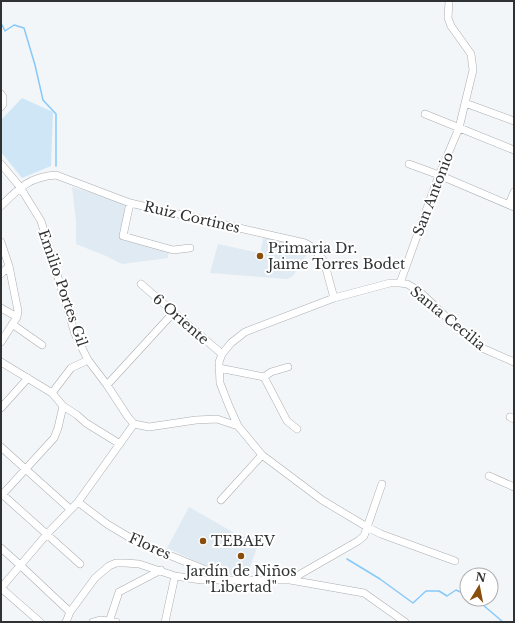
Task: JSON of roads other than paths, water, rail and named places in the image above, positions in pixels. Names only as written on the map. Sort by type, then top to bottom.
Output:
[{"type":"street","name":"San Antonio","points":[[400,283],[459,128],[473,70],[471,54],[464,42],[450,26],[448,18],[449,1]]},
{"type":"street","points":[[1,94],[4,104],[1,107]]},
{"type":"street","points":[[465,103],[514,120]]},
{"type":"street","points":[[425,114],[514,150]]},
{"type":"street","name":"Emilio Portes Gil","points":[[1,164],[20,187],[41,221],[75,334],[88,360],[134,424]]},
{"type":"street","points":[[409,164],[440,175],[512,206],[514,192]]},
{"type":"street","name":"Ruiz Cortines","points":[[1,206],[20,187],[43,176],[56,175],[130,203],[305,243],[312,247],[324,261],[334,298]]},
{"type":"street","points":[[130,203],[123,236],[172,253],[190,248]]},
{"type":"street","points":[[1,242],[9,266],[18,311],[1,342]]},
{"type":"street","points":[[1,274],[9,266]]},
{"type":"street","name":"Santa Cecilia","points":[[222,354],[231,343],[245,332],[334,298],[390,283],[400,283],[407,284],[418,290],[465,335],[482,348],[514,362]]},
{"type":"street","name":"6 Oriente","points":[[141,284],[222,354]]},
{"type":"street","points":[[1,308],[16,317]]},
{"type":"street","points":[[107,385],[174,312]]},
{"type":"street","points":[[12,324],[42,344]]},
{"type":"street","points":[[222,354],[219,368],[220,383],[229,406],[238,426],[262,455],[322,500],[367,527],[381,534],[455,561]]},
{"type":"street","points":[[52,393],[71,368],[88,360]]},
{"type":"street","points":[[1,362],[52,393],[63,406],[86,423],[120,444]]},
{"type":"street","points":[[219,368],[264,377],[271,372],[288,367]]},
{"type":"street","points":[[264,377],[287,421],[297,429]]},
{"type":"street","points":[[1,408],[28,378]]},
{"type":"street","points":[[63,406],[54,438],[2,495],[80,564]]},
{"type":"street","points":[[40,622],[1,588],[46,534],[78,502],[134,424],[149,427],[196,420],[217,420],[238,426]]},
{"type":"street","points":[[1,447],[70,509]]},
{"type":"street","points":[[221,500],[262,455]]},
{"type":"street","points":[[489,476],[514,487]]},
{"type":"street","points":[[290,580],[358,541],[364,536],[382,484]]},
{"type":"street","name":"Flores","points":[[78,502],[107,524],[137,542],[218,575],[227,581]]},
{"type":"street","points":[[1,548],[70,612]]},
{"type":"street","points":[[66,622],[70,612],[95,578],[109,566],[116,563],[139,564],[161,570],[175,576],[201,580],[290,580],[364,593],[402,621]]},
{"type":"street","points":[[92,622],[100,620],[111,622],[119,592],[161,570]]},
{"type":"street","points":[[165,622],[175,576]]},
{"type":"waterway","points":[[1,23],[5,31],[14,25],[24,28],[43,100],[56,114],[56,166]]},
{"type":"waterway","points":[[347,559],[380,579],[413,603],[426,591],[439,591],[447,596],[456,590],[459,591]]},
{"type":"waterway","points":[[485,607],[503,622]]},
{"type":"place","name":"Primaria Dr. Jaime Torres Bodet","points":[[260,256]]},
{"type":"place","name":"TEBAEV","points":[[203,541]]},
{"type":"place","name":"Jardín de Niños \"Libertad\"","points":[[241,556]]}]
